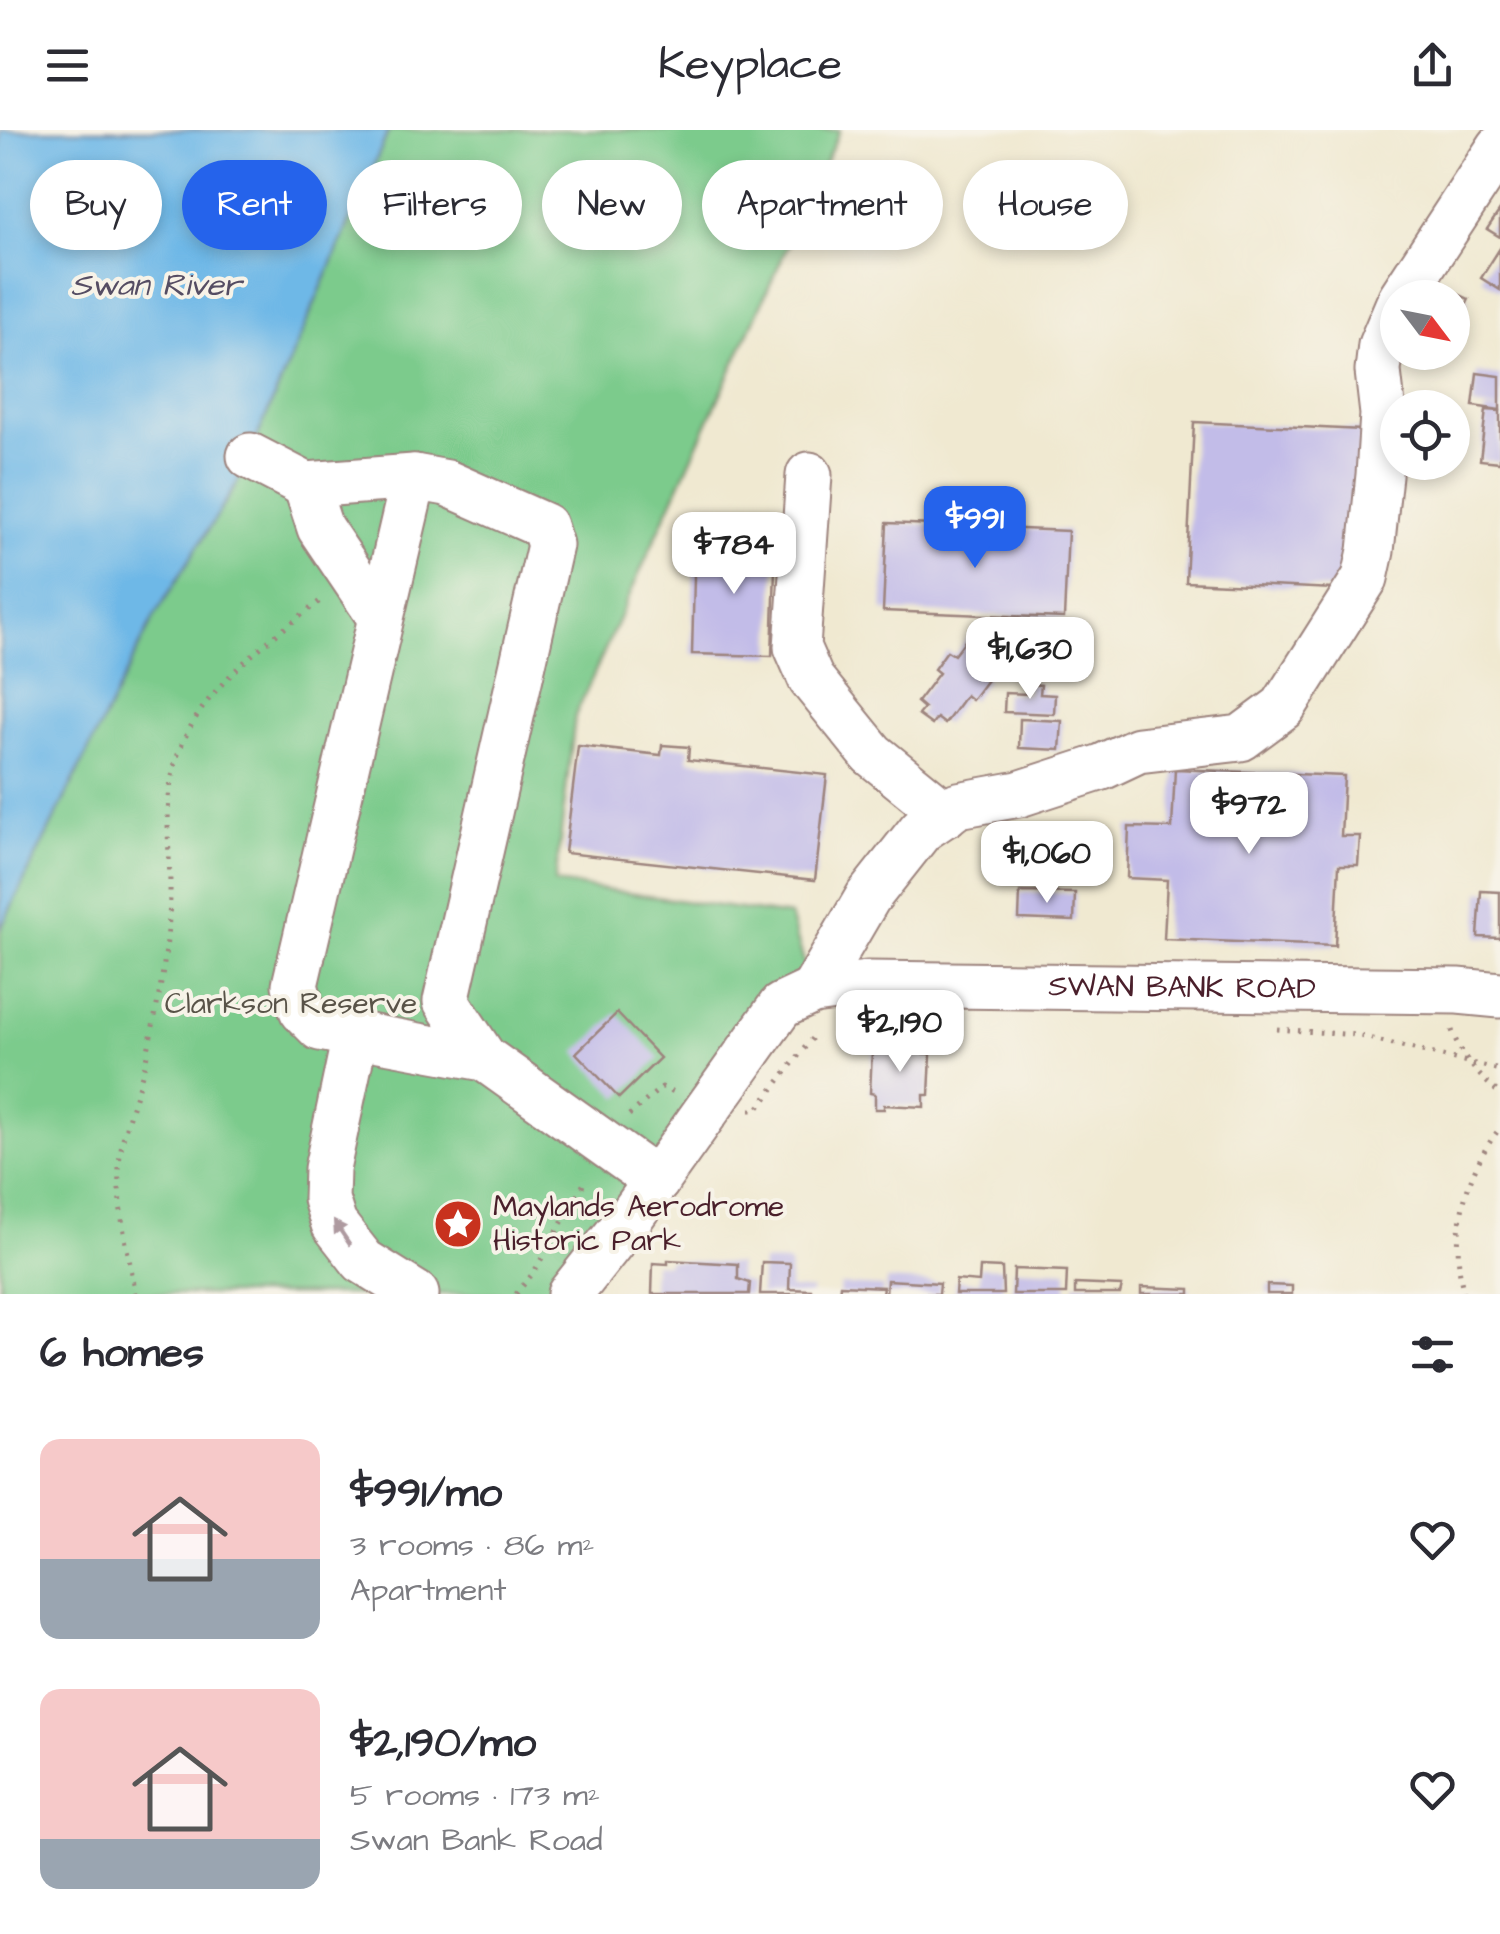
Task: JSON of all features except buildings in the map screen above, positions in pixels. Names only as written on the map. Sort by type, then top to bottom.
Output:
[{"type":"street","points":[[1414,280],[1500,147]]},
{"type":"street","points":[[570,1294],[712,1106],[781,1006],[817,1009],[868,897],[921,830],[958,805],[1035,789],[1102,767],[1138,750],[1240,738],[1283,707],[1365,578],[1372,552],[1383,414],[1378,371],[1380,345]]},
{"type":"street","points":[[250,456],[306,485],[414,477],[447,483],[544,526],[550,545],[446,1000],[484,1058],[601,1153],[657,1181]]},
{"type":"street","points":[[809,475],[797,647],[811,678],[872,754],[946,814]]},
{"type":"street","points":[[414,477],[294,985],[302,1010],[320,1028],[484,1058]]},
{"type":"street","points":[[306,485],[320,528],[380,617]]},
{"type":"street","name":"SWAN BANK ROAD","points":[[817,1009],[866,984],[1449,991],[1500,995]]},
{"type":"street","points":[[355,1036],[327,1169],[326,1199],[334,1224],[362,1261],[416,1294]]},
{"type":"path","points":[[136,1294],[123,1228],[118,1164],[145,1062],[161,976],[170,886],[166,824],[174,768],[183,741],[208,702],[253,654],[351,577]]},
{"type":"path","points":[[1449,991],[1450,1025],[1457,1048],[1500,1094]]},
{"type":"path","points":[[516,1294],[534,1272],[615,1128],[662,1087],[722,1110],[757,1110],[817,1009]]},
{"type":"path","points":[[1260,1028],[1356,1035],[1500,1070]]},
{"type":"path","points":[[1464,1294],[1460,1280],[1459,1216],[1482,1150],[1500,1128]]},
{"type":"green space","name":"Clarkson Reserve","points":[[389,130],[840,130],[826,160],[702,160],[702,250],[786,250],[575,716],[555,883],[790,916],[813,991],[560,1294],[0,1294],[0,930],[154,616],[238,482],[347,228],[347,250],[522,250],[522,160],[376,160]]},
{"type":"water","name":"Swan River","points":[[0,130],[389,130],[376,160],[347,160],[347,228],[238,482],[154,617],[0,930]]},
{"type":"place","name":"Maylands Aerodrome Historic Park","points":[[458,1224]]}]
